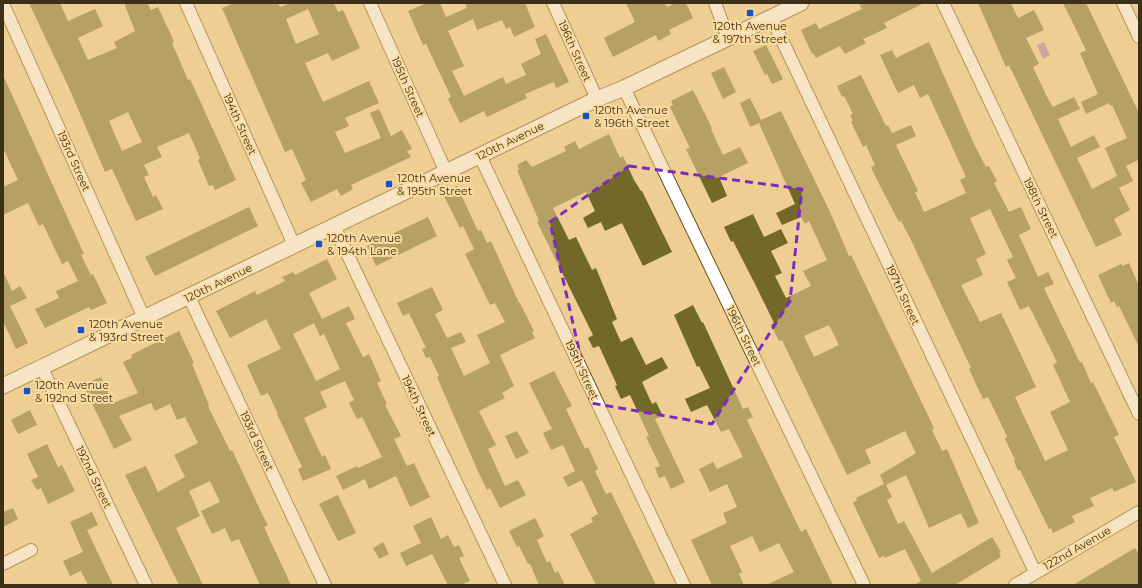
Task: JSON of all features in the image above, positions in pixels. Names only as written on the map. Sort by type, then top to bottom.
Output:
[{"type":"street","name":"194th Street","points":[[186,3],[294,245]]},
{"type":"street","name":"195th Street","points":[[370,3],[446,172]]},
{"type":"street","name":"196th Street","points":[[553,3],[597,99]]},
{"type":"street","points":[[715,3],[728,38]]},
{"type":"street","name":"120th Avenue","points":[[3,386],[597,99],[624,88],[801,3]]},
{"type":"street","name":"198th Street","points":[[943,3],[1139,414]]},
{"type":"street","points":[[1122,3],[1139,37]]},
{"type":"street","name":"193rd Street","points":[[3,4],[144,318]]},
{"type":"street","name":"197th Street","points":[[771,17],[1035,572]]},
{"type":"street","name":"196th Street","points":[[624,88],[864,585]]},
{"type":"street","name":"195th Street","points":[[480,156],[684,585]]},
{"type":"street","name":"194th Street","points":[[334,226],[504,585]]},
{"type":"street","name":"193rd Street","points":[[189,297],[325,585]]},
{"type":"street","name":"192nd Street","points":[[42,368],[146,585]]},
{"type":"street","name":"122nd Avenue","points":[[1014,585],[1139,512]]},
{"type":"street","points":[[3,564],[31,550]]},
{"type":"highlighted area","points":[[629,166],[802,189],[790,301],[712,424],[591,403],[550,222]]},
{"type":"shaded area","points":[[1044,42],[1050,55],[1043,59],[1037,45]]},
{"type":"building","points":[[29,3],[60,3],[68,21],[95,9],[103,26],[78,38],[88,60],[117,48],[114,42],[135,31],[124,3],[147,3],[151,10],[158,7],[172,37],[174,42],[172,43],[188,80],[190,79],[236,180],[215,190],[213,185],[209,186],[198,160],[200,158],[189,133],[157,147],[162,157],[144,165],[149,175],[144,177],[153,197],[156,195],[163,209],[136,221],[112,169],[105,172],[69,88]],"holes":[[[128,112],[142,142],[122,151],[109,121]]]},
{"type":"building","points":[[234,3],[278,3],[280,7],[290,3],[334,3],[338,12],[343,10],[360,48],[332,61],[328,53],[305,63],[323,102],[369,81],[379,103],[345,118],[349,126],[335,132],[345,153],[381,138],[370,113],[379,109],[391,136],[402,130],[412,149],[407,151],[411,157],[351,185],[353,189],[341,196],[337,189],[311,202],[301,183],[306,180],[292,149],[285,152],[222,8]],"holes":[[[308,9],[319,34],[296,44],[286,19]]]},
{"type":"building","points":[[427,3],[440,3],[446,17],[467,8],[465,3],[525,3],[535,27],[514,37],[510,27],[506,29],[502,20],[477,30],[473,19],[448,31],[464,66],[452,71],[464,96],[503,77],[506,84],[526,75],[521,64],[541,54],[535,39],[546,34],[569,82],[556,88],[554,82],[525,94],[527,98],[487,117],[484,111],[460,123],[448,99],[451,97],[426,44],[423,45],[408,11]]},
{"type":"building","points":[[626,3],[665,3],[667,7],[675,3],[686,3],[693,18],[669,30],[671,34],[658,41],[656,35],[613,57],[604,38],[635,22]]},
{"type":"building","points":[[859,3],[924,3],[884,23],[887,28],[863,39],[866,43],[845,54],[840,46],[816,58],[813,53],[812,54],[801,30],[816,23],[819,29],[862,9]]},
{"type":"building","points":[[978,3],[1011,3],[1018,18],[1034,10],[1044,30],[1026,38],[1039,64],[1033,67],[1053,107],[1074,97],[1080,109],[1058,119],[1071,147],[1094,135],[1100,147],[1077,158],[1092,189],[1117,176],[1105,148],[1127,138],[1112,105],[1110,106],[1109,103],[1086,114],[1081,102],[1098,94],[1080,53],[1086,50],[1063,3],[1086,3],[1139,113],[1139,162],[1138,160],[1126,166],[1133,181],[1119,188],[1130,210],[1114,219],[1122,235],[1096,247],[1009,65],[1006,67]]},
{"type":"building","points":[[929,42],[975,146],[986,167],[989,166],[997,181],[994,183],[1009,212],[1021,207],[1031,229],[1019,235],[1038,277],[1048,272],[1054,284],[1044,288],[1080,363],[1082,362],[1091,383],[1093,382],[1119,435],[1114,437],[1136,482],[1114,492],[1112,488],[1090,498],[1094,506],[1072,516],[1075,522],[1053,533],[1051,528],[1049,529],[1020,470],[1018,471],[1014,461],[1015,460],[1005,439],[1007,437],[1005,432],[988,397],[983,399],[969,369],[971,368],[910,238],[901,221],[899,222],[877,180],[871,167],[875,165],[866,145],[863,147],[851,122],[853,121],[850,115],[853,114],[837,86],[861,75],[886,126],[888,125],[892,133],[911,125],[916,136],[896,145],[918,191],[915,192],[924,212],[966,193],[960,180],[966,177],[928,94],[920,98],[914,85],[898,93],[880,55],[892,50],[896,58]],"holes":[[[990,209],[1013,257],[1007,260],[1016,278],[1007,282],[1020,310],[1029,306],[1057,362],[1053,365],[1070,402],[1050,412],[1068,450],[1045,461],[1015,397],[1036,387],[1015,342],[1001,313],[980,322],[961,285],[983,275],[976,259],[986,254],[970,218]]]},
{"type":"building","points":[[766,45],[783,79],[772,84],[767,74],[765,75],[753,51]]},
{"type":"building","points":[[724,67],[736,92],[723,99],[711,73]]},
{"type":"building","points":[[3,75],[84,254],[81,255],[91,275],[93,274],[107,303],[91,310],[89,307],[45,328],[35,309],[59,298],[56,291],[78,281],[68,261],[62,264],[43,224],[39,226],[28,203],[3,215],[3,187],[18,180],[3,148]]},
{"type":"building","points":[[693,90],[712,128],[711,129],[723,155],[740,147],[748,163],[719,177],[727,196],[712,203],[686,149],[690,148],[670,107],[673,105],[671,101]]},
{"type":"building","points":[[750,98],[761,120],[781,111],[830,212],[849,256],[851,255],[854,261],[934,428],[932,430],[942,451],[947,449],[979,523],[968,528],[961,513],[929,528],[906,475],[886,485],[892,497],[887,500],[898,524],[904,521],[932,573],[992,537],[1001,552],[999,553],[1001,557],[955,585],[914,585],[921,581],[905,549],[885,558],[884,556],[879,558],[853,503],[857,500],[856,498],[884,484],[880,475],[916,453],[905,431],[865,450],[871,463],[847,475],[782,340],[779,341],[771,325],[774,323],[756,286],[733,241],[731,242],[724,227],[753,214],[764,237],[781,229],[788,243],[771,251],[782,273],[775,276],[786,298],[811,286],[803,271],[827,260],[809,221],[805,224],[801,217],[782,225],[776,213],[795,204],[759,123],[750,127],[740,103]],"holes":[[[829,325],[839,345],[814,357],[804,336]]]},
{"type":"building","points":[[609,134],[620,158],[623,156],[634,180],[642,191],[672,252],[643,266],[622,223],[605,231],[601,222],[588,228],[583,218],[595,211],[586,192],[553,208],[569,240],[576,237],[592,270],[596,268],[617,319],[612,322],[621,342],[632,337],[646,365],[662,357],[668,368],[642,382],[652,404],[656,402],[663,416],[655,419],[685,482],[671,489],[665,476],[659,478],[655,468],[660,466],[646,437],[649,436],[630,395],[621,399],[615,386],[617,385],[599,346],[593,348],[588,338],[593,335],[537,222],[539,221],[517,170],[519,169],[517,165],[526,160],[532,167],[566,151],[564,147],[575,141],[579,149]]},
{"type":"building","points":[[457,186],[478,231],[481,230],[487,243],[491,241],[519,303],[534,331],[532,332],[535,338],[500,355],[514,386],[502,393],[505,398],[479,411],[496,445],[488,449],[505,486],[518,480],[526,495],[500,508],[490,488],[487,490],[477,469],[437,377],[439,376],[430,357],[426,358],[422,349],[426,348],[409,313],[403,316],[397,303],[432,287],[443,310],[435,314],[447,338],[461,332],[466,342],[451,348],[464,376],[490,363],[477,335],[505,322],[495,303],[490,305],[465,254],[474,249],[463,226],[460,228],[442,192]]},
{"type":"building","points":[[249,207],[258,226],[155,276],[145,257]]},
{"type":"building","points":[[428,217],[437,236],[376,266],[367,246]]},
{"type":"building","points":[[327,259],[337,279],[309,293],[322,319],[349,306],[355,319],[346,323],[363,357],[369,354],[381,381],[377,383],[387,404],[385,405],[401,436],[394,439],[407,466],[414,463],[430,497],[410,507],[396,476],[369,489],[365,479],[343,490],[336,476],[357,466],[358,468],[382,457],[362,417],[357,419],[349,403],[354,400],[345,381],[320,392],[327,407],[304,418],[322,457],[325,455],[331,469],[303,481],[298,469],[302,467],[268,393],[261,396],[247,365],[281,349],[266,319],[230,338],[216,311],[255,291],[257,295],[285,281],[282,277],[293,272],[295,275]],"holes":[[[314,323],[320,336],[324,334],[340,369],[316,381],[293,334]]]},
{"type":"building","points":[[1129,263],[1139,286],[1139,347],[1119,306],[1117,307],[1114,301],[1111,303],[1098,275],[1121,264],[1122,266]]},
{"type":"building","points":[[3,271],[12,291],[20,286],[27,298],[10,306],[28,343],[16,349],[3,321]]},
{"type":"building","points":[[693,305],[702,323],[703,322],[743,409],[748,407],[753,417],[747,420],[801,532],[806,529],[833,585],[766,585],[794,572],[779,543],[760,552],[752,536],[730,546],[742,572],[739,574],[744,585],[712,585],[691,540],[727,523],[723,513],[737,507],[727,484],[710,492],[699,469],[713,462],[717,469],[743,457],[729,429],[721,432],[707,405],[691,412],[685,399],[710,388],[699,366],[697,367],[674,315]]},
{"type":"building","points":[[179,331],[194,363],[192,364],[209,405],[208,406],[230,451],[232,450],[268,525],[264,527],[291,585],[260,585],[239,539],[231,542],[225,528],[212,534],[201,511],[220,502],[210,481],[189,491],[200,516],[176,528],[203,585],[179,585],[125,475],[146,466],[158,492],[185,477],[174,455],[198,443],[185,417],[177,420],[170,404],[155,411],[151,403],[119,416],[132,440],[114,449],[83,385],[101,377],[113,403],[138,393],[123,362],[132,358],[131,355]]},
{"type":"building","points":[[554,371],[572,406],[566,409],[585,449],[588,447],[598,469],[595,471],[606,494],[611,492],[656,585],[596,585],[570,534],[593,522],[591,518],[598,514],[582,480],[568,487],[563,477],[575,471],[563,445],[551,450],[543,433],[552,429],[529,383]]},
{"type":"building","points":[[30,410],[37,425],[18,434],[11,420]]},
{"type":"building","points":[[517,431],[529,453],[516,459],[505,436]]},
{"type":"building","points":[[47,444],[58,467],[62,465],[75,491],[48,504],[41,488],[37,490],[31,480],[38,477],[27,454]]},
{"type":"building","points":[[338,495],[356,533],[338,541],[319,504]]},
{"type":"building","points":[[13,508],[18,519],[3,527],[3,512]]},
{"type":"building","points":[[92,512],[98,525],[87,530],[113,585],[88,585],[81,571],[70,576],[63,561],[83,552],[70,522]]},
{"type":"building","points":[[431,517],[441,539],[448,535],[454,547],[459,545],[464,556],[459,558],[470,581],[461,585],[448,585],[432,554],[406,566],[400,553],[421,543],[413,526]]},
{"type":"building","points":[[535,518],[544,536],[537,540],[547,563],[550,561],[555,573],[558,571],[565,585],[539,585],[530,564],[528,564],[519,546],[517,547],[509,531]]},
{"type":"building","points":[[383,542],[389,554],[379,559],[373,548]]},
{"type":"building","points":[[1135,548],[1139,555],[1139,585],[1073,585]]},
{"type":"place","name":"120th Avenue & 197th Street","points":[[750,13]]},
{"type":"place","name":"120th Avenue & 196th Street","points":[[586,116]]},
{"type":"place","name":"120th Avenue & 195th Street","points":[[389,184]]},
{"type":"place","name":"120th Avenue & 194th Lane","points":[[319,244]]},
{"type":"place","name":"120th Avenue & 193rd Street","points":[[81,330]]},
{"type":"place","name":"120th Avenue & 192nd Street","points":[[27,391]]}]
